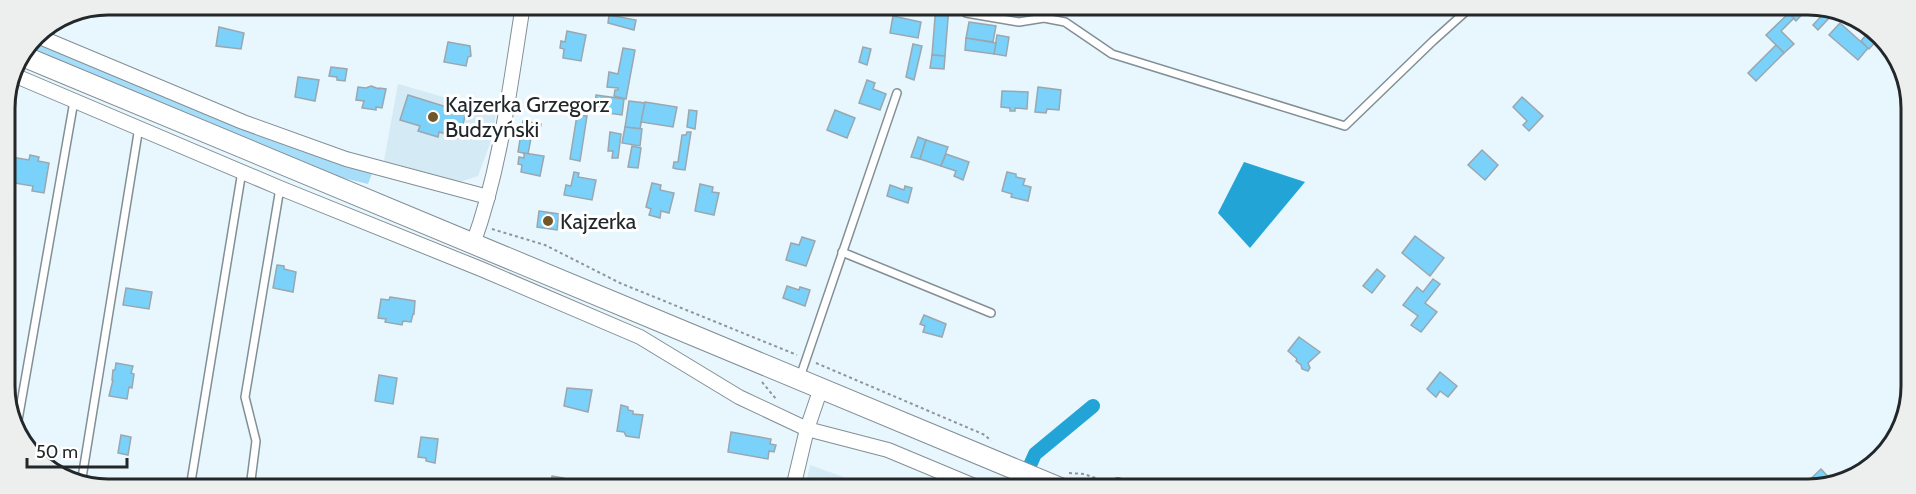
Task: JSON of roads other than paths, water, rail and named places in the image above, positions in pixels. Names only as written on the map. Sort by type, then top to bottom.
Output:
[{"type":"main road","points":[[30,59],[1037,479]]},
{"type":"street","points":[[473,244],[497,172],[521,15]]},
{"type":"street","points":[[46,39],[243,122],[346,159],[488,197]]},
{"type":"street","points":[[21,78],[640,337],[739,397],[788,421],[807,429],[888,450],[957,479]]},
{"type":"street","points":[[796,479],[807,429],[821,388]]},
{"type":"lane","points":[[978,15],[1019,22],[1044,18],[1065,22],[1076,27],[1112,54],[1346,126],[1462,15]]},
{"type":"lane","points":[[799,379],[897,93]]},
{"type":"lane","points":[[19,413],[74,99]]},
{"type":"lane","points":[[82,475],[139,127]]},
{"type":"lane","points":[[191,479],[242,171]]},
{"type":"lane","points":[[250,479],[256,441],[245,397],[280,188]]},
{"type":"lane","points":[[843,252],[992,313]]},
{"type":"water","points":[[1244,162],[1305,182],[1250,248],[1218,213]]},
{"type":"waterway","points":[[1024,479],[1035,454],[1093,406]]},
{"type":"place","name":"Kajzerka Grzegorz Budzyński","points":[[433,117]]},
{"type":"place","name":"Kajzerka","points":[[548,221]]}]
